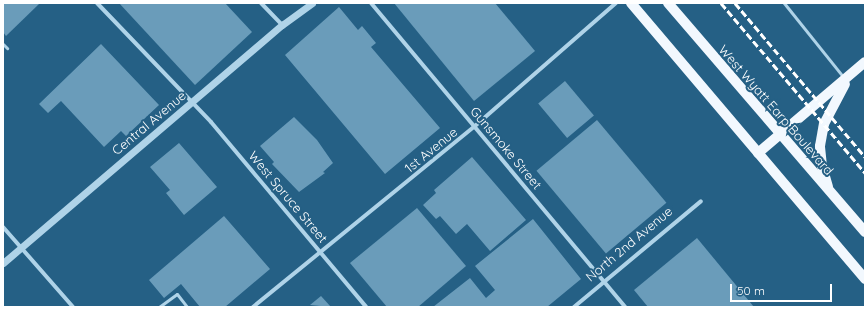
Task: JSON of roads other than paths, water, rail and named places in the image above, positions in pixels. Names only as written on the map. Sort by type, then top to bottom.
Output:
[{"type":"main road","points":[[631,3],[865,279]]},
{"type":"main road","name":"West Wyatt Earp Boulevard","points":[[668,3],[865,232]]},
{"type":"main road","points":[[758,153],[865,62]]},
{"type":"main road","points":[[830,192],[822,166],[822,133],[829,113],[848,77]]},
{"type":"street","name":"West Spruce Street","points":[[97,3],[192,102],[366,307]]},
{"type":"street","points":[[261,3],[282,25]]},
{"type":"street","name":"Central Avenue","points":[[3,263],[282,25],[312,3]]},
{"type":"street","name":"Gunsmoke Street","points":[[371,3],[625,307]]},
{"type":"street","name":"1st Avenue","points":[[253,307],[475,126],[616,3]]},
{"type":"street","name":"North 2nd Avenue","points":[[574,307],[701,201]]},
{"type":"street","points":[[3,227],[73,307]]},
{"type":"lane","points":[[784,3],[848,77]]},
{"type":"lane","points":[[3,44],[7,48]]},
{"type":"lane","points":[[160,307],[177,294],[187,307]]},
{"type":"railway","points":[[721,3],[865,173]]},
{"type":"railway","points":[[735,3],[865,157]]}]
